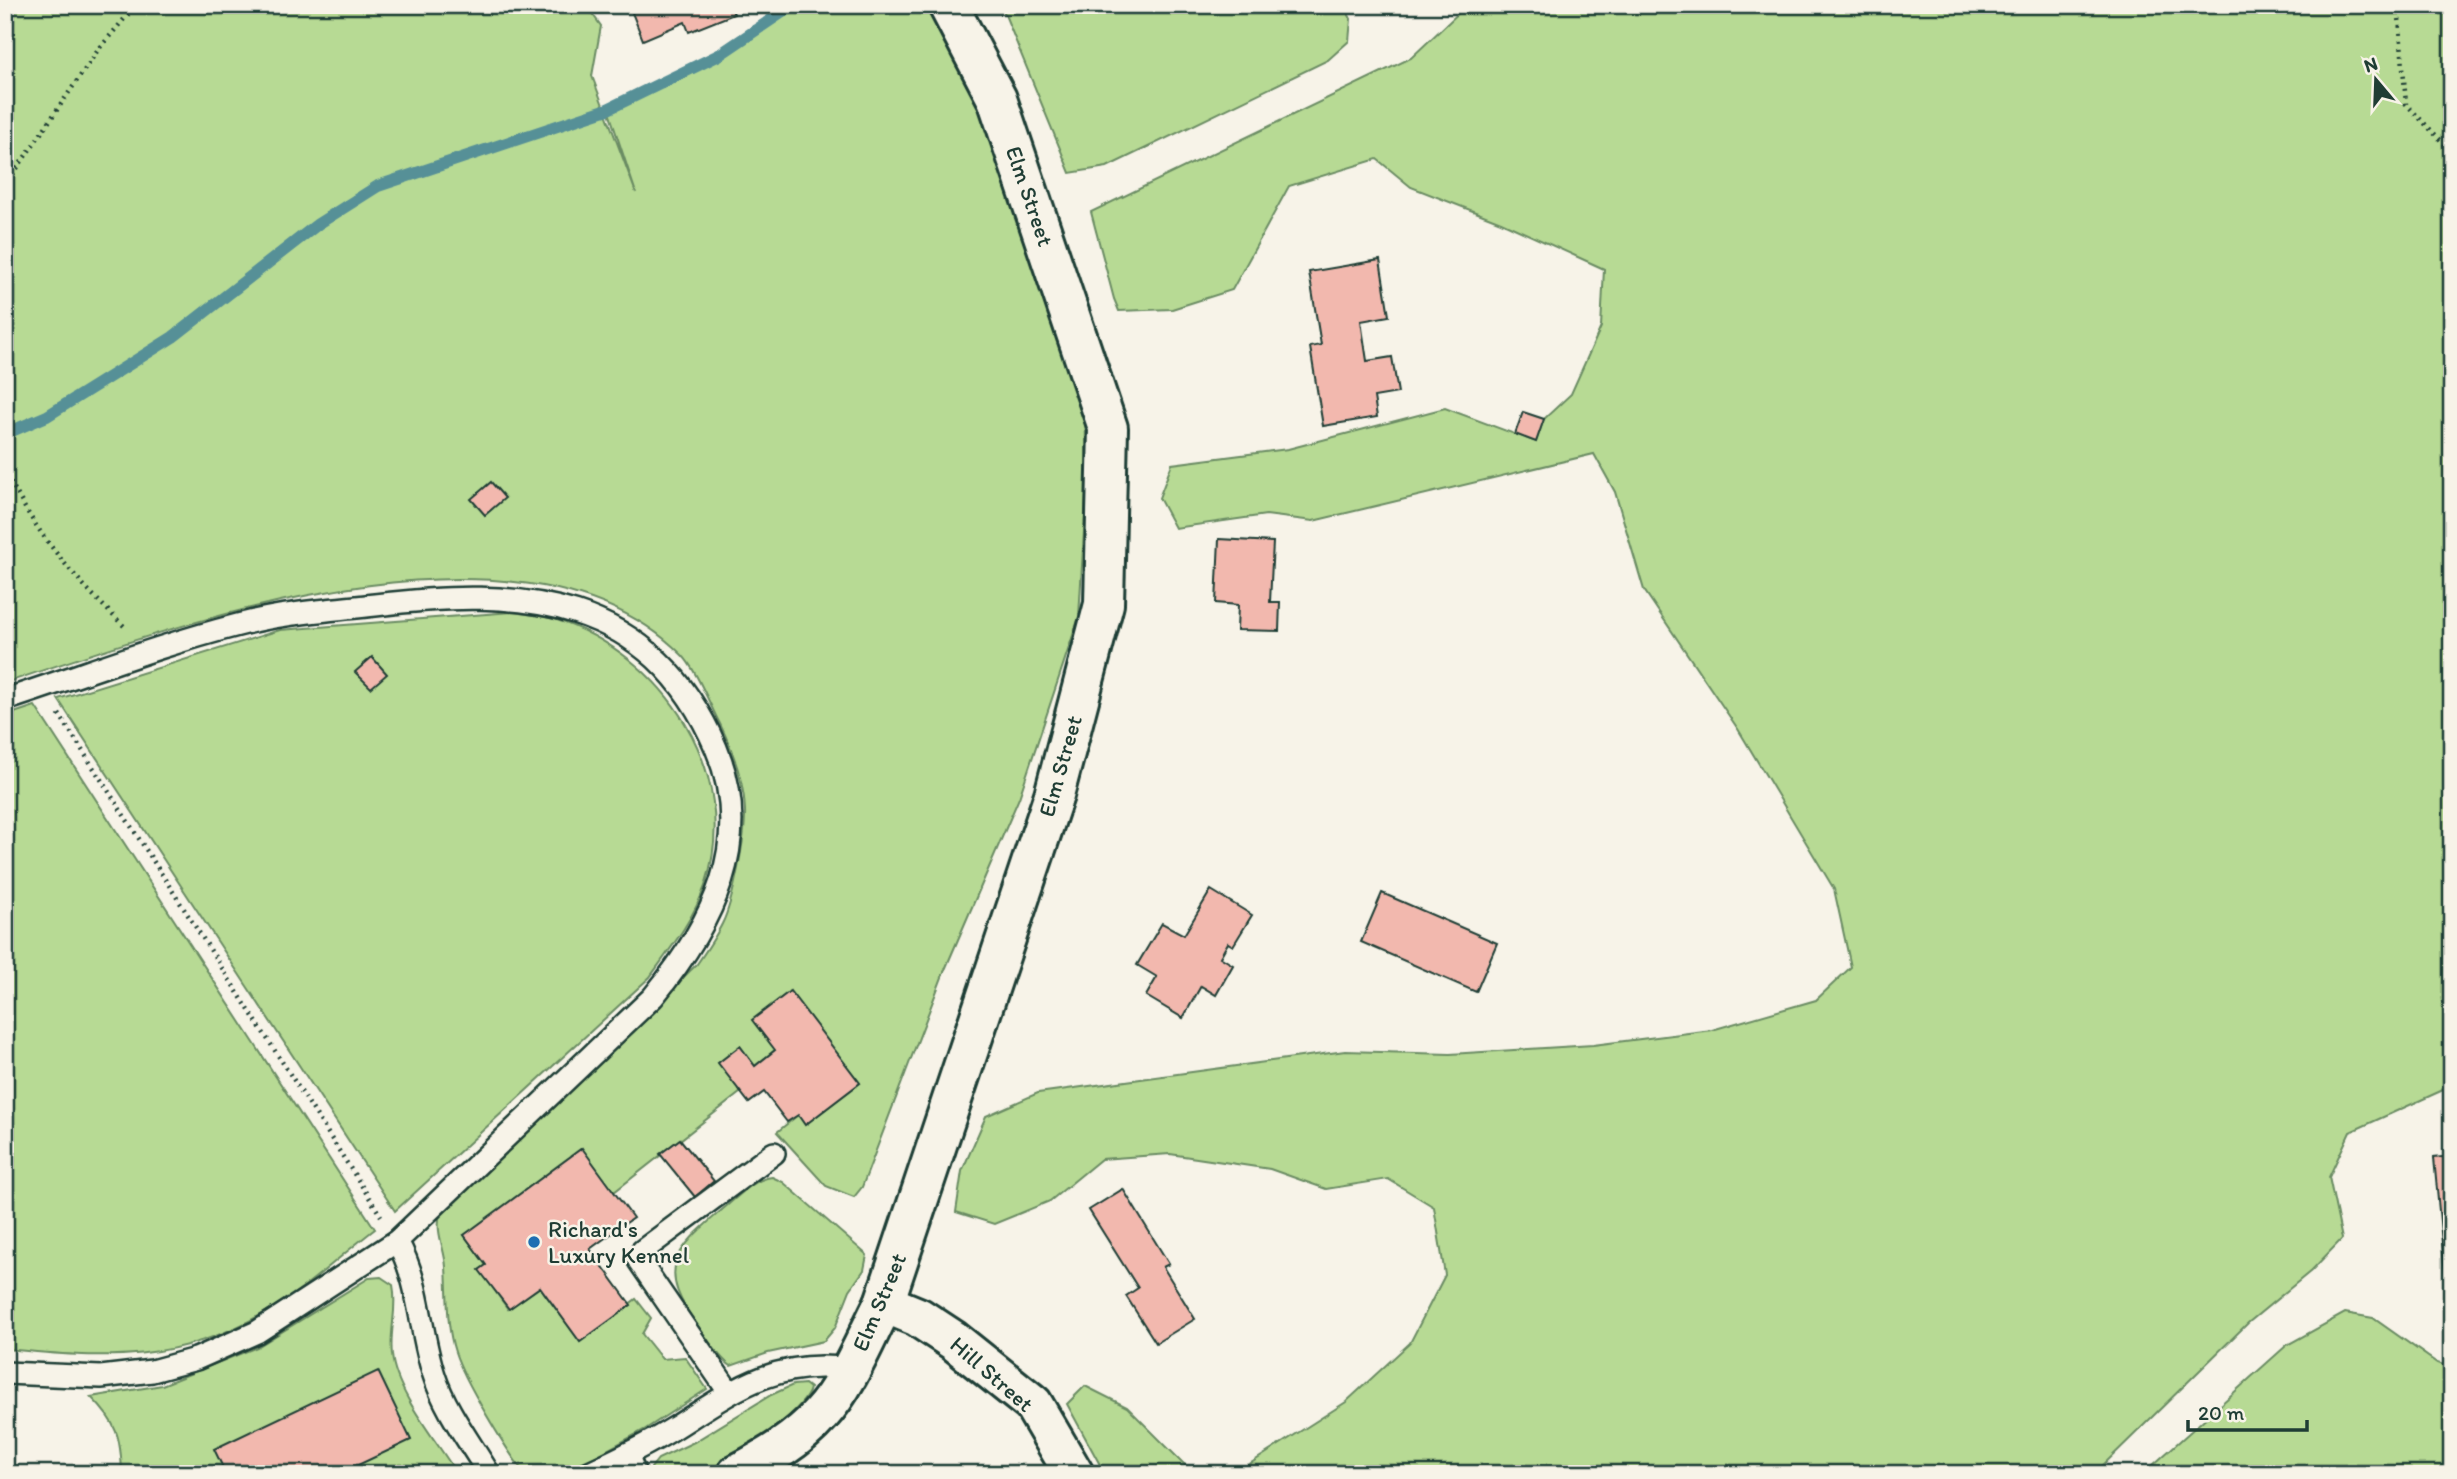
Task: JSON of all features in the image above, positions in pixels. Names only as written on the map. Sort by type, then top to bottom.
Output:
[{"type":"street","name":"Elm Street","points":[[737,1474],[796,1437],[821,1414],[849,1369],[884,1303],[1054,795],[1104,604],[1108,428],[997,99],[948,5]]},
{"type":"street","name":"Hill Street","points":[[884,1303],[918,1317],[953,1340],[1032,1404],[1074,1474]]},
{"type":"lane","points":[[5,701],[240,624],[304,613],[428,598],[487,596],[538,601],[585,615],[627,637],[652,657],[685,691],[713,742],[722,764],[729,797],[729,839],[723,877],[706,921],[686,956],[653,997],[397,1241],[257,1332],[196,1359],[152,1370],[101,1377],[5,1373]]},
{"type":"lane","points":[[729,1392],[639,1261],[642,1251],[774,1153]]},
{"type":"lane","points":[[397,1241],[408,1259],[434,1378],[489,1474]]},
{"type":"lane","points":[[585,1474],[631,1464],[729,1392],[779,1371],[826,1365],[849,1369]]},
{"type":"path","points":[[5,186],[90,61],[136,5]]},
{"type":"path","points":[[2398,5],[2406,104],[2452,152]]},
{"type":"path","points":[[5,469],[30,517],[59,557],[151,652]]},
{"type":"path","points":[[42,688],[397,1241]]},
{"type":"green space","points":[[5,5],[586,5],[601,26],[592,76],[636,193],[608,109],[719,55],[784,5],[933,5],[967,70],[1085,406],[1087,479],[1079,617],[1019,798],[944,972],[862,1187],[854,1197],[826,1186],[777,1132],[798,1115],[806,1124],[860,1083],[789,992],[775,1050],[755,1066],[740,1046],[719,1063],[741,1092],[614,1192],[464,1235],[486,1265],[480,1270],[508,1309],[540,1287],[580,1341],[636,1299],[651,1318],[642,1334],[662,1359],[685,1357],[707,1389],[644,1430],[561,1474],[525,1474],[507,1449],[467,1380],[455,1352],[450,1331],[446,1267],[439,1227],[440,1214],[697,964],[710,944],[722,924],[730,901],[743,835],[744,799],[733,755],[702,688],[682,655],[615,609],[536,585],[446,579],[352,588],[257,606],[164,631],[5,683]]},
{"type":"green space","points":[[1001,5],[1344,5],[1351,19],[1349,41],[1328,60],[1107,167],[1070,173]]},
{"type":"green space","points":[[1467,5],[2452,5],[2452,1086],[2350,1132],[2329,1177],[2342,1239],[2311,1271],[2248,1323],[2094,1474],[1216,1474],[1240,1470],[1346,1402],[1410,1343],[1445,1275],[1434,1207],[1388,1179],[1326,1189],[1270,1169],[1170,1154],[1101,1159],[1050,1201],[994,1224],[956,1212],[962,1171],[986,1116],[1038,1093],[1345,1051],[1450,1054],[1593,1045],[1712,1030],[1816,1000],[1851,967],[1834,889],[1738,729],[1644,590],[1615,492],[1594,454],[1313,521],[1266,515],[1175,528],[1159,498],[1172,464],[1288,449],[1445,408],[1536,442],[1544,419],[1571,394],[1601,327],[1604,269],[1501,222],[1411,187],[1377,159],[1289,186],[1232,290],[1172,309],[1119,311],[1114,299],[1091,212],[1411,58]]},
{"type":"green space","points":[[512,612],[554,619],[594,636],[629,660],[660,689],[685,723],[703,761],[713,802],[714,844],[700,898],[681,933],[650,977],[395,1211],[58,699],[280,630]]},
{"type":"green space","points":[[35,706],[375,1229],[310,1282],[269,1310],[236,1328],[173,1349],[141,1354],[76,1355],[5,1349],[5,716]]},
{"type":"green space","points":[[772,1177],[783,1182],[867,1255],[864,1270],[850,1290],[835,1328],[824,1341],[768,1353],[731,1366],[714,1349],[686,1308],[674,1276],[676,1263],[692,1237],[706,1224],[752,1185]]},
{"type":"green space","points":[[381,1277],[393,1285],[395,1303],[391,1346],[395,1370],[409,1401],[457,1474],[122,1474],[116,1431],[107,1415],[91,1397],[162,1385],[257,1347],[369,1278]]},
{"type":"green space","points":[[2345,1313],[2373,1318],[2437,1363],[2452,1367],[2452,1474],[2143,1474],[2287,1345]]},
{"type":"green space","points":[[805,1384],[810,1388],[795,1410],[745,1450],[700,1473],[651,1474],[651,1468],[658,1459],[694,1442],[771,1395],[793,1385]]},
{"type":"green space","points":[[1085,1386],[1127,1407],[1194,1474],[1105,1474],[1067,1404]]},
{"type":"building","points":[[629,5],[730,5],[734,14],[689,32],[685,22],[643,40]]},
{"type":"building","points":[[1380,260],[1389,316],[1361,321],[1367,361],[1392,357],[1398,393],[1374,397],[1377,417],[1323,426],[1310,347],[1321,345],[1309,272]]},
{"type":"building","points":[[1523,412],[1544,419],[1536,442],[1515,434]]},
{"type":"building","points":[[491,482],[505,498],[485,515],[471,499]]},
{"type":"building","points":[[1219,539],[1273,542],[1270,602],[1280,602],[1279,631],[1237,630],[1238,605],[1216,603]]},
{"type":"building","points":[[372,657],[387,674],[371,688],[355,672]]},
{"type":"building","points":[[1211,890],[1252,915],[1233,946],[1228,943],[1220,957],[1233,965],[1216,995],[1201,986],[1183,1018],[1146,996],[1157,977],[1137,965],[1162,923],[1184,935]]},
{"type":"building","points":[[1382,893],[1497,943],[1476,992],[1361,942]]},
{"type":"building","points":[[790,991],[860,1083],[805,1125],[798,1115],[787,1122],[764,1092],[749,1103],[718,1063],[740,1046],[755,1066],[775,1050],[752,1020]]},
{"type":"building","points":[[680,1139],[714,1181],[695,1197],[660,1154]]},
{"type":"building","name":"Richard's Luxury Kennel","points":[[582,1148],[633,1218],[590,1249],[631,1305],[580,1342],[540,1287],[509,1309],[479,1270],[486,1265],[464,1235]]},
{"type":"building","points":[[2452,1156],[2452,1285],[2446,1285],[2434,1158]]},
{"type":"building","points":[[1123,1189],[1169,1264],[1163,1267],[1195,1319],[1156,1343],[1126,1296],[1138,1288],[1089,1210]]},
{"type":"building","points":[[378,1371],[411,1440],[339,1474],[226,1474],[214,1449]]},
{"type":"building","points":[[5,1460],[10,1461],[9,1474],[5,1474]]},
{"type":"waterway","points":[[7,433],[47,416],[173,337],[318,224],[378,186],[608,109],[719,55],[793,5]]},
{"type":"place","name":"Richard's Luxury Kennel","points":[[534,1242]]}]
